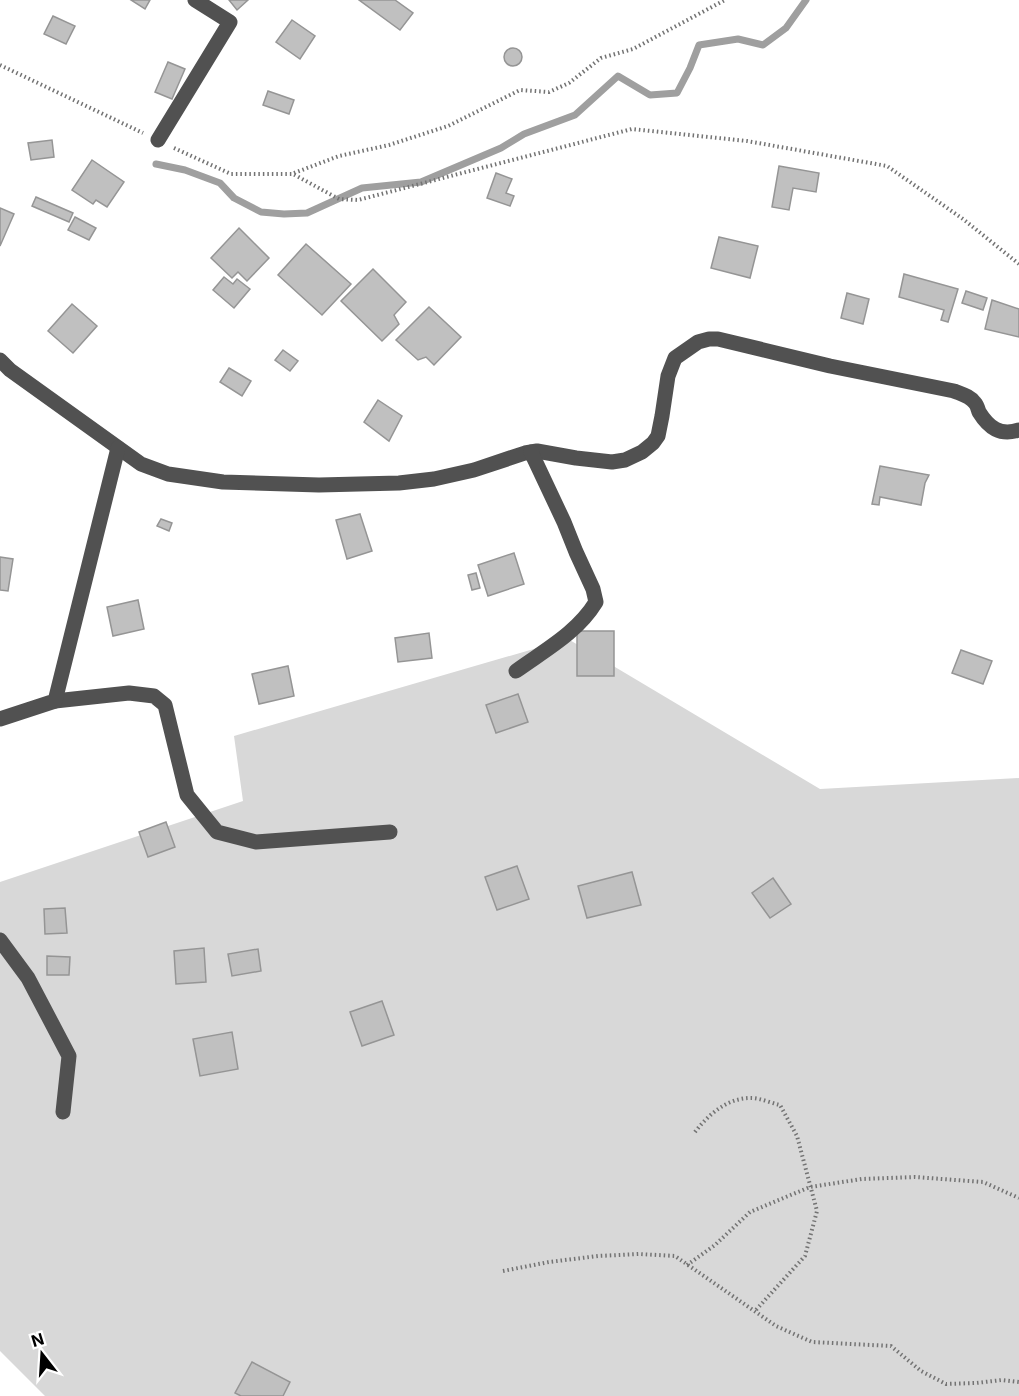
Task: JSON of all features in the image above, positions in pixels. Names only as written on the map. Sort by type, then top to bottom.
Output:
[{"type":"street","points":[[158,140],[230,22],[195,0]]},
{"type":"street","points":[[0,360],[10,370],[141,464],[168,474],[223,482],[319,485],[399,483],[434,479],[474,470],[537,451],[612,462],[625,460],[642,453],[658,436],[668,376],[675,358],[698,342],[709,339],[954,391],[974,402],[987,422],[996,430],[1010,433],[1019,430]]},
{"type":"street","points":[[55,701],[118,448]]},
{"type":"street","points":[[516,671],[574,630],[596,602],[593,589],[531,452]]},
{"type":"street","points":[[0,718],[55,701],[129,693],[154,696],[165,705],[187,795],[217,832],[256,842],[390,832]]},
{"type":"street","points":[[0,940],[28,978],[69,1056],[63,1112]]},
{"type":"path","points":[[293,174],[339,156],[389,145],[448,126],[520,90],[549,92],[569,83],[601,58],[633,49],[725,0]]},
{"type":"path","points":[[358,200],[632,129],[747,141],[887,166],[963,219],[1019,264]]},
{"type":"path","points":[[695,1132],[705,1120],[726,1103],[752,1098],[780,1105],[797,1136],[818,1210],[805,1256],[755,1311]]},
{"type":"path","points":[[687,1265],[715,1245],[750,1212],[810,1187],[862,1179],[915,1176],[983,1182],[1019,1198]]},
{"type":"path","points":[[503,1271],[549,1262],[639,1254],[675,1256],[776,1326],[812,1342],[891,1346],[921,1371],[946,1384],[1002,1380],[1019,1382]]},
{"type":"shaded area","points":[[568,639],[820,789],[1019,778],[1019,1396],[45,1396],[0,1351],[0,882],[243,801],[234,736]]},
{"type":"building","points":[[131,0],[150,0],[145,9]]},
{"type":"building","points":[[229,0],[248,0],[237,10]]},
{"type":"building","points":[[359,0],[395,0],[413,13],[400,30]]},
{"type":"building","points":[[53,16],[75,26],[66,44],[44,34]]},
{"type":"building","points":[[292,20],[315,36],[300,59],[276,42]]},
{"type":"building","points":[[513,48],[519,51],[522,57],[519,63],[513,66],[507,63],[504,57],[507,51]]},
{"type":"building","points":[[168,62],[185,69],[172,99],[155,92]]},
{"type":"building","points":[[268,91],[294,100],[289,114],[263,105]]},
{"type":"building","points":[[52,140],[54,157],[31,160],[28,143]]},
{"type":"building","points":[[92,160],[124,182],[107,207],[96,200],[93,204],[72,190]]},
{"type":"building","points":[[779,166],[819,173],[816,192],[793,188],[789,210],[772,207]]},
{"type":"building","points":[[496,173],[512,179],[506,193],[514,196],[510,206],[487,198]]},
{"type":"building","points":[[36,197],[73,213],[69,222],[32,206]]},
{"type":"building","points":[[0,208],[14,214],[0,246]]},
{"type":"building","points":[[75,217],[96,228],[89,240],[68,230]]},
{"type":"building","points":[[239,228],[269,258],[247,281],[238,272],[232,278],[211,258]]},
{"type":"building","points":[[719,237],[758,246],[750,278],[711,268]]},
{"type":"building","points":[[306,244],[351,284],[322,315],[278,275]]},
{"type":"building","points":[[373,269],[406,302],[394,315],[399,324],[382,341],[341,301]]},
{"type":"building","points":[[904,274],[958,289],[948,322],[941,320],[944,310],[899,297]]},
{"type":"building","points":[[224,277],[233,284],[237,279],[250,289],[234,308],[213,290]]},
{"type":"building","points":[[966,291],[987,298],[983,310],[962,303]]},
{"type":"building","points":[[847,293],[869,299],[863,324],[841,318]]},
{"type":"building","points":[[992,300],[1019,309],[1019,337],[985,329]]},
{"type":"building","points":[[72,304],[97,326],[73,353],[48,331]]},
{"type":"building","points":[[429,307],[461,337],[434,365],[426,357],[418,360],[396,340]]},
{"type":"building","points":[[283,350],[298,361],[290,371],[275,360]]},
{"type":"building","points":[[229,368],[251,381],[242,396],[220,382]]},
{"type":"building","points":[[378,400],[402,416],[389,441],[364,422]]},
{"type":"building","points":[[880,466],[929,475],[925,483],[921,505],[880,497],[879,505],[872,504]]},
{"type":"building","points":[[360,514],[372,551],[347,559],[336,520]]},
{"type":"building","points":[[161,519],[172,523],[169,531],[157,526]]},
{"type":"building","points":[[514,553],[524,584],[488,596],[478,565]]},
{"type":"building","points":[[0,557],[13,559],[8,591],[0,590]]},
{"type":"building","points":[[476,573],[480,588],[472,590],[468,575]]},
{"type":"building","points":[[138,600],[144,629],[113,636],[107,607]]},
{"type":"building","points":[[577,631],[614,631],[614,676],[577,676]]},
{"type":"building","points":[[429,633],[432,658],[398,662],[395,638]]},
{"type":"building","points":[[961,650],[992,661],[983,684],[952,673]]},
{"type":"building","points":[[288,666],[294,696],[259,704],[252,674]]},
{"type":"building","points":[[518,694],[528,722],[496,733],[486,705]]},
{"type":"building","points":[[166,822],[175,847],[148,857],[139,832]]},
{"type":"building","points":[[517,866],[529,899],[497,910],[485,877]]},
{"type":"building","points":[[632,872],[641,905],[587,918],[578,886]]},
{"type":"building","points":[[773,878],[791,904],[770,918],[752,893]]},
{"type":"building","points":[[65,908],[67,933],[45,934],[44,909]]},
{"type":"building","points":[[204,948],[206,982],[176,984],[174,951]]},
{"type":"building","points":[[258,949],[261,971],[232,976],[228,954]]},
{"type":"building","points":[[47,956],[70,957],[69,975],[47,975]]},
{"type":"building","points":[[382,1001],[394,1035],[362,1046],[350,1012]]},
{"type":"building","points":[[232,1032],[238,1069],[200,1076],[193,1039]]},
{"type":"building","points":[[252,1362],[290,1382],[283,1396],[241,1396],[235,1393]]},
{"type":"waterway","points":[[156,164],[185,170],[220,183],[234,198],[261,212],[307,213],[362,188],[421,182],[501,148],[524,134],[575,115],[618,76],[650,95],[677,93],[699,45],[738,39],[763,45],[786,28],[806,0]]}]
